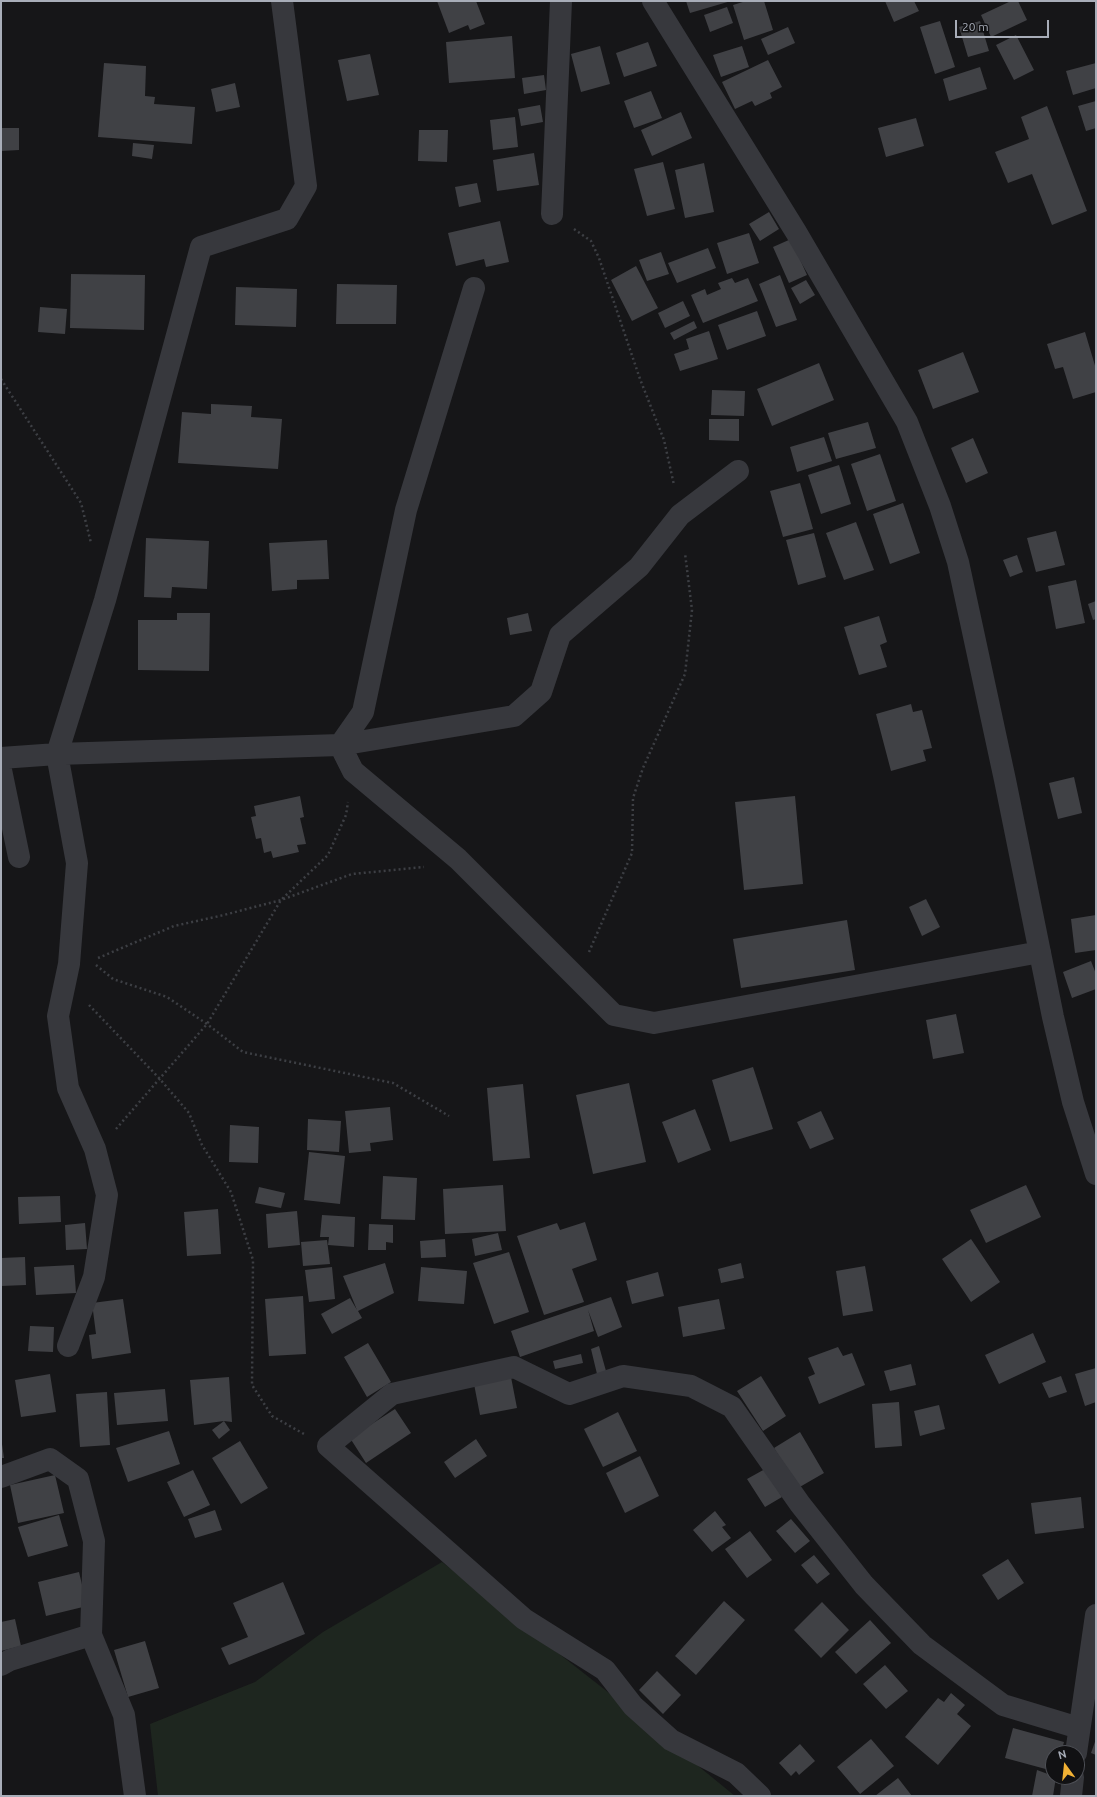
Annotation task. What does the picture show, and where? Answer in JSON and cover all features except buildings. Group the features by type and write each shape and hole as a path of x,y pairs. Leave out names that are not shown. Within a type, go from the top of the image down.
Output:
{"street":[{"path":"68,1346 94,1277 107,1195 95,1149 68,1088 58,1016 69,964 77,863 57,754 105,600 201,247 287,219 306,186 282,1"},
{"path":"552,214 561,1"},
{"path":"653,1 796,232 907,422 940,506 958,562 1005,780 1053,1017 1073,1102 1096,1174"},
{"path":"340,745 363,712 406,510 474,288"},
{"path":"1,758 57,754 340,745 514,716 541,692 560,634 639,567 680,516 738,472"},
{"path":"340,745 353,772 458,859 614,1015 654,1023 1040,952"},
{"path":"1,770 19,857"},
{"path":"760,1796 736,1773 671,1740 633,1706 605,1670 524,1619 328,1446 392,1394 514,1367 569,1394 623,1376 691,1386 732,1407 800,1504 864,1585 922,1645 1003,1705 1079,1728"},
{"path":"1,1476 50,1459 78,1479 94,1541 91,1635 124,1715 134,1796"},
{"path":"1077,1745 1096,1615"},
{"path":"1,1665 10,1660 91,1635"},
{"path":"1071,1796 1072,1785"}],"path":[{"path":"1,379 81,503 92,548"},
{"path":"95,1149 121,1123 207,1024 281,900 328,855 346,815 353,772"},
{"path":"448,1116 393,1083 243,1052 207,1024 167,997 113,979 91,961 174,926 281,900 352,874 423,867 458,859"},
{"path":"69,964 90,1007 159,1078 189,1113 202,1145 231,1192 253,1260 252,1385 272,1416 328,1446"}],"shaded area":[{"path":"442,1562 604,1689 735,1796 158,1796 150,1724 255,1682 323,1632"}]}
